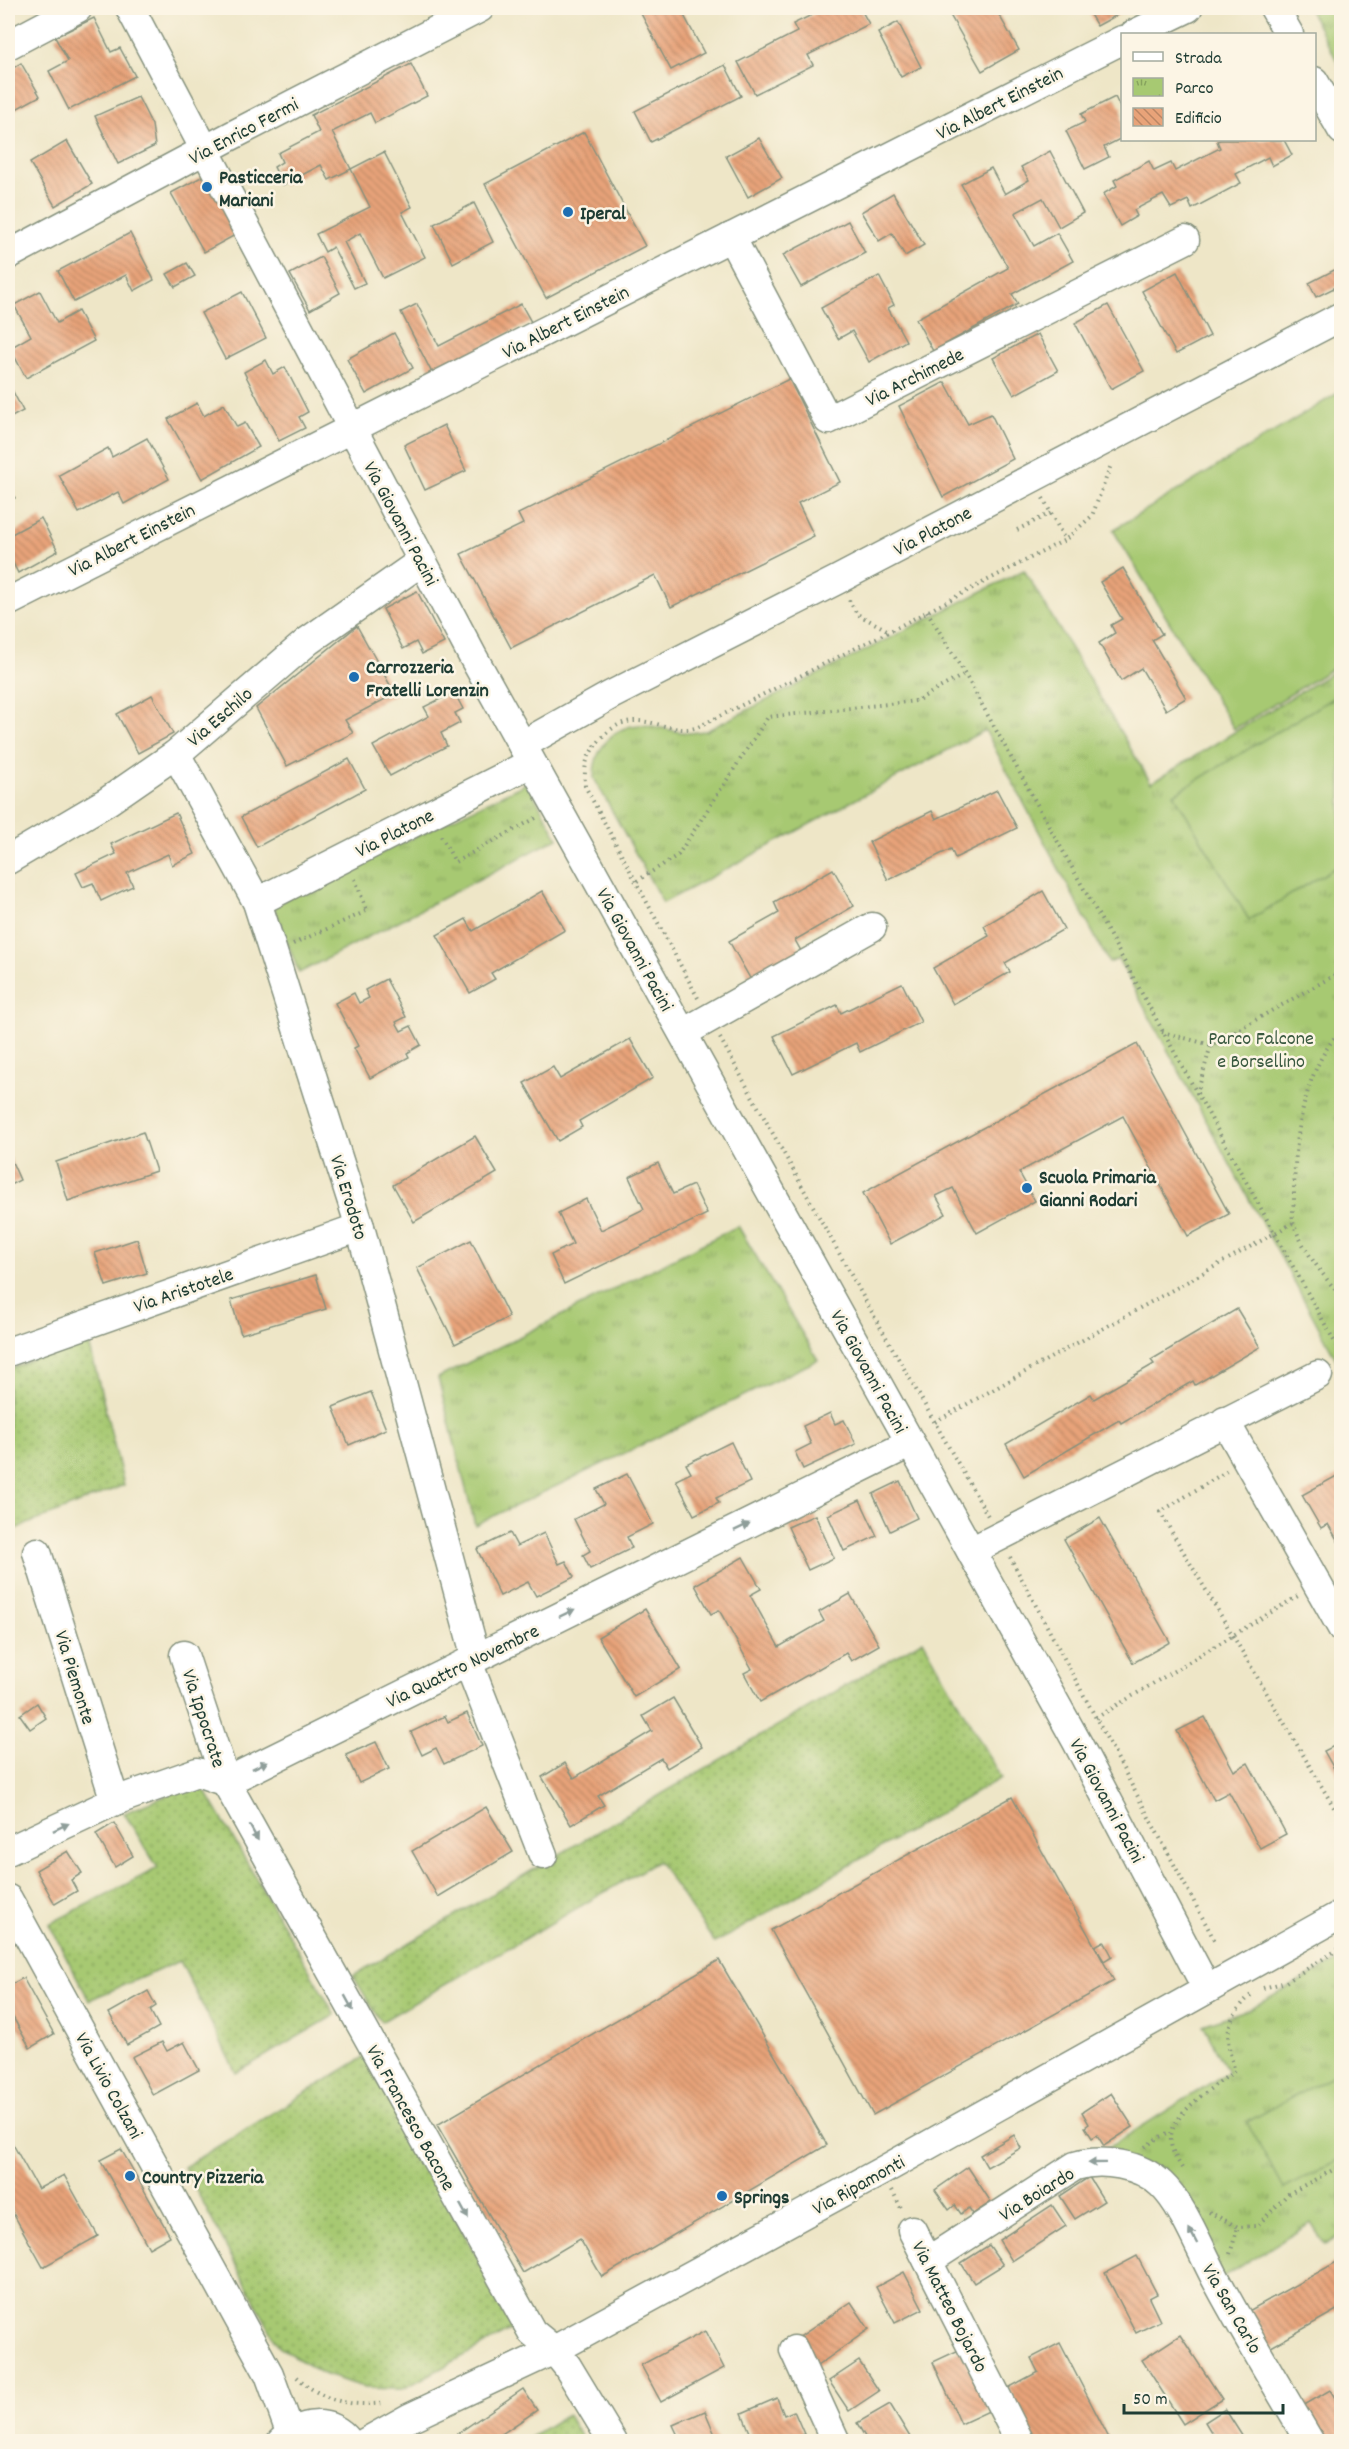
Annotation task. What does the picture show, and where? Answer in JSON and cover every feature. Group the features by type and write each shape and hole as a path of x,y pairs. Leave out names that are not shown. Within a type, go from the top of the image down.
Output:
{"street":[{"path":"8,45 78,8"},
{"name":"Via Giovanni Pacini","path":"130,8 422,561 909,1444 971,1551 1160,1896 1207,1989"},
{"name":"Via Enrico Fermi","path":"8,255 480,8"},
{"path":"1136,33 1188,8"},
{"path":"1274,8 1288,33"},
{"name":"Via Albert Einstein","path":"8,602 1121,41"},
{"path":"1316,85 1341,130"},
{"name":"Via Archimede","path":"731,237 828,420 1185,240"},
{"name":"Via Platone","path":"257,902 527,754 611,695 837,580 1341,316"},
{"name":"Via Eschilo","path":"8,860 108,801 177,754 308,641 422,561"},
{"name":"Via Erodoto","path":"177,754 257,902 274,953 360,1227 472,1660 543,1856"},
{"name":"Via Giovanni Pacini","path":"683,1033 872,927"},
{"name":"Via Aristotele","path":"8,1352 360,1227"},
{"path":"971,1551 1318,1375"},
{"path":"1226,1421 1341,1628"},
{"name":"Via Quattro Novembre","path":"226,1782 909,1444"},
{"name":"Via Piemonte","path":"37,1552 115,1801"},
{"name":"Via Ippocrate","path":"184,1655 226,1782"},
{"path":"8,1851 115,1801 197,1772 226,1782"},
{"name":"Via Francesco Bacone","path":"226,1782 532,2332 554,2350 613,2442"},
{"name":"Via Livio Colzani","path":"8,1899 269,2374 285,2437"},
{"name":"Via Ripamonti","path":"366,2442 409,2418 554,2350 882,2171 1341,1914"},
{"name":"Via Boiardo","path":"928,2261 1075,2166 1099,2162 1114,2163 1153,2178"},
{"name":"Via San Carlo","path":"1153,2178 1174,2200 1217,2281 1310,2442"},
{"name":"Via Matteo Bojardo","path":"912,2230 1020,2442"},
{"path":"794,2350 836,2442"},
{"path":"285,2437 303,2425 318,2424 333,2428 345,2436 349,2442"}],"path":[{"path":"1119,461 1111,465 1106,474 1092,516 1065,540 698,727 689,730 640,721 625,722 605,734 593,748 584,765 585,786 709,1018 859,1290 999,1536 1216,1943"},
{"path":"1033,477 1065,540"},
{"path":"1017,530 1051,513"},
{"path":"837,580 857,614 890,631"},
{"path":"927,611 965,674 1341,1355"},
{"path":"637,882 678,855 768,717 916,701 965,674"},
{"path":"432,840 441,836 455,862 556,807"},
{"path":"274,953 367,911 354,879 364,874"},
{"path":"1162,1032 1211,1045 1341,971"},
{"path":"1341,1029 1312,1075 1294,1166 1293,1224 1317,1267 1341,1298"},
{"path":"1197,1095 1211,1045"},
{"path":"935,1422 1293,1224"},
{"path":"1247,1459 1160,1512 1341,1821"},
{"path":"1096,1718 1317,1585"},
{"path":"1185,2173 1173,2154 1171,2133 1184,2111 1235,2071 1227,2045 1229,2022 1240,2005 1258,1989 1286,1982 1341,1947"},
{"path":"1209,2211 1238,2227 1257,2226 1288,2194 1341,2165"},
{"name":"Via Matteo Bojardo","path":"882,2171 912,2230"},
{"path":"269,2374 285,2366 303,2383 334,2400 360,2405 393,2402"}],"green space":[{"path":"1308,8 1341,8 1341,68"},
{"path":"1341,391 1341,663 1234,729 1113,530"},
{"name":"Parco Falcone e Borsellino","path":"1024,570 1151,783 1341,667 1341,1368 1118,959 1109,963 985,730 663,903 594,778 601,749 606,741 621,730 641,725 688,733 706,731"},
{"path":"1341,693 1341,864 1249,920 1174,794"},
{"path":"527,783 558,838 299,973 273,905"},
{"path":"738,1226 818,1360 475,1525 438,1378"},
{"path":"87,1335 124,1485 8,1532 8,1370"},
{"path":"923,1640 1001,1778 715,1943 658,1861 381,2022 353,1976"},
{"path":"197,1783 208,1795 335,2015 236,2073 180,1961 89,2000 49,1924 158,1868 124,1813"},
{"path":"1341,1959 1341,2235 1325,2245 1311,2223 1221,2278 1169,2181 1098,2154 1228,2072 1203,2025 1249,2009"},
{"path":"364,2057 517,2327 403,2389 365,2388 321,2373 279,2347 184,2167"},
{"path":"1341,2071 1341,2158 1284,2189 1247,2122"},
{"path":"567,2414 583,2441 524,2441"}],"building":[{"path":"638,8 680,8 704,53 671,70"},
{"path":"826,8 860,8 869,24 808,55 813,65 755,94 738,62 797,32 793,24"},
{"path":"946,8 995,8 1019,50 982,71"},
{"path":"1086,8 1130,8 1097,26"},
{"path":"94,18 111,52 120,48 135,76 69,110 49,71 68,61 55,37"},
{"path":"898,22 921,67 901,77 878,33"},
{"path":"21,63 40,96 9,113 8,71"},
{"path":"411,64 427,96 375,123 370,113 332,132 351,169 329,180 321,165 283,185 274,167 282,162 278,153 319,132 311,115"},
{"path":"725,65 741,96 651,142 635,111"},
{"path":"138,97 152,125 155,146 118,164 95,116"},
{"path":"1115,97 1121,106 1121,138 1104,147 1109,157 1085,169 1066,131 1085,122 1081,114"},
{"path":"584,132 645,246 546,298 485,184"},
{"path":"759,138 782,178 748,197 726,156"},
{"path":"67,141 92,184 55,206 30,163"},
{"path":"1217,141 1285,141 1292,155 1272,166 1268,157 1236,174 1241,183 1192,209 1188,200 1171,208 1163,195 1134,210 1137,216 1120,226 1103,194 1117,186 1114,180 1149,161 1154,171 1171,163 1175,171 1220,148"},
{"path":"1050,151 1083,213 1059,227 1043,198 1015,213 1034,246 1057,233 1073,261 1012,294 1018,304 933,351 916,319 1008,268 961,184 991,168 1005,194 1029,180 1021,167"},
{"path":"384,152 412,207 402,212 425,257 383,278 360,233 344,242 365,283 354,288 333,247 325,252 316,234 370,207 351,169"},
{"path":"207,174 239,233 204,252 171,193"},
{"path":"893,193 924,245 905,256 892,233 879,241 861,212"},
{"path":"474,203 493,242 453,263 434,224"},
{"path":"848,221 865,253 801,287 783,255"},
{"path":"130,233 154,280 134,291 126,275 74,302 58,271"},
{"path":"321,257 340,293 310,310 290,274"},
{"path":"187,263 195,276 175,287 167,274"},
{"path":"1342,266 1342,284 1316,297 1309,283"},
{"path":"1177,272 1210,336 1176,354 1142,291"},
{"path":"879,276 894,305 888,308 906,341 869,362 852,331 838,339 821,308"},
{"path":"40,291 57,323 78,311 94,341 26,378 10,348 31,336 14,305"},
{"path":"242,292 266,338 225,359 201,313"},
{"path":"417,304 439,346 521,304 531,322 432,373 401,312"},
{"path":"1108,305 1144,371 1111,389 1075,323"},
{"path":"394,333 413,368 366,394 347,359"},
{"path":"1038,334 1058,371 1014,395 993,358"},
{"path":"266,360 273,374 285,367 308,412 299,417 305,428 279,441 244,372"},
{"path":"789,379 840,482 798,503 814,536 671,607 655,575 511,648 461,554 523,524 518,514"},
{"path":"8,382 23,411 8,419"},
{"path":"945,382 968,424 991,414 1013,459 943,497 899,406"},
{"path":"197,403 204,416 224,404 237,427 245,423 259,447 202,479 168,419"},
{"path":"444,425 466,471 425,490 404,445"},
{"path":"147,438 169,479 124,504 118,492 79,513 59,475 108,448 112,457"},
{"path":"8,482 15,498 8,502"},
{"path":"41,518 58,551 18,573 8,553 8,536"},
{"path":"1123,568 1162,634 1152,640 1186,698 1166,710 1141,668 1121,681 1099,643 1115,633 1111,625 1122,619 1100,582"},
{"path":"417,591 444,643 422,654 416,642 403,649 383,609"},
{"path":"357,626 395,694 345,720 353,733 287,766 256,708"},
{"path":"454,692 463,709 455,713 460,723 441,733 447,746 390,776 373,746 429,716 424,707"},
{"path":"152,695 173,734 138,753 117,714"},
{"path":"349,759 365,789 257,847 241,817"},
{"path":"997,790 1017,828 955,858 951,849 888,880 869,842 932,811 936,819"},
{"path":"176,813 195,854 172,865 168,854 127,873 133,886 101,901 93,883 83,887 76,873 116,854 111,844"},
{"path":"833,869 854,906 795,940 801,951 751,980 729,941 779,913 774,902"},
{"path":"542,891 565,930 491,973 495,979 470,993 437,935 466,919 473,931"},
{"path":"1043,891 1064,929 1005,963 1010,972 953,1004 933,968 989,936 984,926"},
{"path":"386,979 406,1017 396,1022 401,1031 411,1026 421,1045 407,1053 409,1057 370,1078 354,1048 358,1046 335,1003 354,993 359,1003 369,998 365,990"},
{"path":"902,983 921,1022 860,1052 856,1043 793,1074 774,1036 837,1005 841,1013"},
{"path":"630,1039 653,1078 579,1121 582,1127 558,1141 524,1083 553,1067 560,1079"},
{"path":"1137,1044 1229,1214 1188,1236 1123,1116 1019,1172 1035,1201 977,1233 953,1188 936,1196 946,1214 890,1244 863,1193"},
{"path":"143,1132 156,1171 68,1201 56,1162"},
{"path":"475,1136 497,1173 414,1222 393,1185"},
{"path":"8,1153 20,1180 8,1186"},
{"path":"658,1163 673,1194 693,1185 707,1214 564,1284 551,1255 573,1244 558,1213 586,1199 601,1230 644,1209 629,1177"},
{"path":"137,1239 147,1273 106,1286 95,1253"},
{"path":"471,1240 509,1317 455,1344 417,1268"},
{"path":"316,1275 326,1309 241,1334 231,1300"},
{"path":"1237,1309 1260,1347 1195,1385 1193,1381 1121,1423 1119,1420 1024,1476 1006,1444 1091,1394 1094,1399 1154,1364 1151,1360"},
{"path":"371,1392 386,1429 349,1445 333,1407"},
{"path":"830,1413 835,1424 844,1420 856,1444 803,1469 795,1452 811,1444 803,1426"},
{"path":"731,1442 750,1482 716,1498 719,1503 694,1515 676,1480 691,1473 686,1464"},
{"path":"1342,1473 1342,1548 1328,1524 1321,1528 1302,1495"},
{"path":"627,1474 653,1524 627,1537 632,1548 590,1569 583,1555 590,1551 574,1519 604,1504 596,1489"},
{"path":"900,1481 917,1518 890,1531 873,1494"},
{"path":"860,1500 877,1536 844,1551 828,1515"},
{"path":"815,1515 834,1558 808,1570 788,1527"},
{"path":"1100,1518 1170,1642 1133,1663 1064,1539"},
{"path":"510,1533 517,1546 544,1533 559,1564 566,1561 574,1577 536,1596 528,1582 500,1596 477,1549"},
{"path":"743,1557 761,1589 750,1595 779,1647 824,1621 819,1612 850,1594 879,1645 851,1661 846,1653 760,1702 744,1673 752,1669 719,1610 711,1614 695,1585"},
{"path":"645,1609 681,1669 634,1697 598,1637"},
{"path":"673,1698 702,1747 667,1768 661,1758 598,1796 604,1805 571,1825 542,1777 565,1763 574,1778 652,1731 643,1716"},
{"path":"37,1703 46,1718 30,1729 20,1715"},
{"path":"467,1713 482,1746 444,1764 436,1748 422,1755 411,1732 445,1716 448,1722"},
{"path":"1205,1717 1234,1771 1248,1763 1286,1834 1260,1848 1229,1792 1214,1800 1177,1731"},
{"path":"376,1742 389,1769 359,1783 346,1755"},
{"path":"1342,1742 1342,1783 1324,1751"},
{"path":"1012,1797 1114,1981 873,2115 771,1930"},
{"path":"486,1807 513,1852 438,1897 412,1851"},
{"path":"114,1823 133,1856 115,1867 96,1834"},
{"path":"68,1851 82,1873 71,1880 77,1891 55,1904 36,1870"},
{"path":"1104,1941 1112,1956 1104,1961 1095,1946"},
{"path":"719,1960 827,2145 602,2277 580,2239 523,2273 437,2125"},
{"path":"23,1978 54,2034 30,2048 8,2008 8,1986"},
{"path":"148,1991 156,2006 150,2010 159,2027 127,2045 109,2013"},
{"path":"162,2042 167,2051 184,2042 199,2070 153,2095 132,2057"},
{"path":"1111,2093 1133,2127 1104,2146 1097,2135 1092,2138 1085,2127 1089,2124 1082,2112"},
{"path":"1014,2135 1021,2148 987,2167 980,2155"},
{"path":"10,2139 38,2189 64,2175 98,2236 43,2267 8,2204 8,2140"},
{"path":"121,2149 170,2236 149,2248 100,2160"},
{"path":"968,2167 991,2202 973,2214 969,2208 961,2214 955,2205 949,2210 935,2190"},
{"path":"1089,2177 1104,2201 1075,2219 1060,2196"},
{"path":"1052,2205 1066,2226 1012,2261 999,2240"},
{"path":"989,2245 1003,2265 974,2283 961,2263"},
{"path":"1137,2256 1157,2294 1149,2298 1160,2321 1136,2333 1105,2273"},
{"path":"1342,2259 1342,2307 1266,2350 1245,2313"},
{"path":"904,2272 923,2309 895,2323 876,2287"},
{"path":"851,2302 869,2329 817,2366 798,2338"},
{"path":"705,2331 724,2368 661,2402 641,2365"},
{"path":"1180,2335 1222,2399 1183,2424 1142,2360"},
{"path":"1060,2343 1111,2442 1035,2442 1008,2388 1038,2372 1031,2358"},
{"path":"961,2349 989,2411 961,2424 933,2362"},
{"path":"859,2361 879,2391 849,2411 829,2381"},
{"path":"523,2389 537,2410 490,2442 445,2442"},
{"path":"1330,2390 1342,2409 1342,2442 1322,2442 1301,2407"},
{"path":"777,2398 784,2415 794,2411 804,2434 786,2442 754,2442 742,2413"},
{"path":"890,2404 913,2442 868,2442 857,2423"},
{"path":"1225,2409 1246,2442 1217,2442 1205,2422"},
{"path":"705,2411 718,2442 681,2442 673,2425"}],"place":[{"name":"Pasticceria Mariani","path":"207,187"},
{"name":"Iperal","path":"568,212"},
{"name":"Carrozzeria Fratelli Lorenzin","path":"354,677"},
{"name":"Scuola Primaria Gianni Rodari","path":"1027,1188"},
{"name":"Country Pizzeria","path":"130,2176"},
{"name":"Springs","path":"722,2196"}]}
